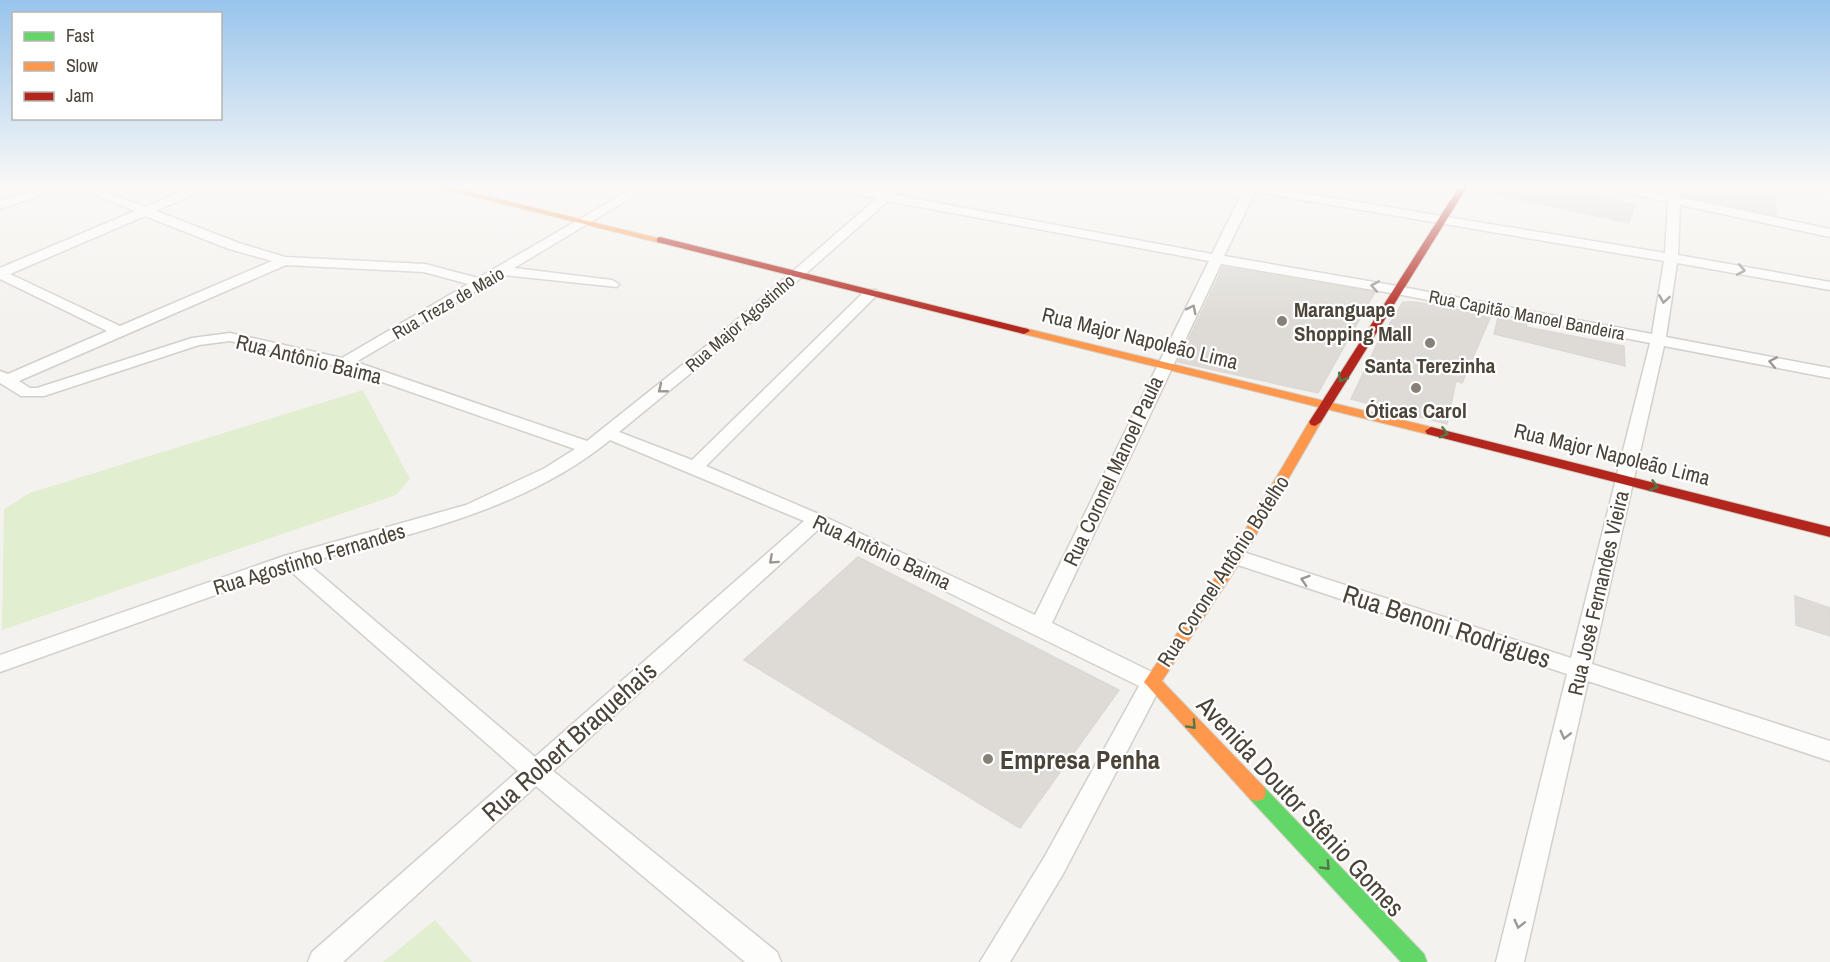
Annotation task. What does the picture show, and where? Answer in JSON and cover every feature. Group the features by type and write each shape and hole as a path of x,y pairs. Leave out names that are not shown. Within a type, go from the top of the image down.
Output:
{"street":[{"path":"0,274 98,232"},
{"path":"199,232 234,246 284,261 425,268 480,283"},
{"name":"Rua Treze de Maio","path":"344,363 567,232"},
{"name":"Rua Major Napoleão Lima","path":"625,232 797,273 1163,367 1326,404 1626,478 1830,532"},
{"name":"Rua Major Agostinho","path":"607,433 720,342 845,232"},
{"name":"Rua Capitão Manoel Bandeira","path":"1087,232 1217,259 1397,290 1830,374"},
{"name":"Rua Coronel Manoel Paula","path":"1040,627 1229,232"},
{"name":"Rua Coronel Antônio Botelho","path":"994,962 1054,865 1152,682 1236,557 1326,404 1433,232"},
{"path":"1523,232 1830,286"},
{"name":"Rua José Fernandes Vieira","path":"1510,962 1658,340 1670,257 1671,232"},
{"path":"5,381 284,261"},
{"path":"502,271 612,284"},
{"path":"0,274 118,331"},
{"path":"696,466 871,293"},
{"name":"Rua Antônio Baima","path":"5,381 27,393 38,393 229,330 344,363 589,448"},
{"name":"Rua Agostinho Fernandes","path":"0,664 291,561 473,509 551,472 589,448 607,433"},
{"name":"Rua Antônio Baima","path":"607,433 696,466 1152,682"},
{"name":"Rua Robert Braquehais","path":"322,962 816,521"},
{"name":"Rua Benoni Rodrigues","path":"1236,557 1830,751"},
{"path":"291,561 535,771 766,962"},
{"name":"Avenida Doutor Stênio Gomes","path":"1152,682 1416,962"}],"green space":[{"path":"363,390 410,479 396,495 2,630 4,509 30,493"},
{"path":"435,920 472,962 383,962"}],"building":[{"name":"Maranguape Shopping Mall","path":"1223,267 1375,292 1318,393 1178,362"},
{"path":"1403,302 1452,308 1490,318 1462,383 1456,381 1447,424 1351,399 1377,344"},
{"path":"1498,318 1527,324 1526,327 1624,346 1625,366 1494,334"},
{"name":"Empresa Penha","path":"858,557 1119,690 1020,828 744,660"},
{"path":"1795,596 1830,608 1830,636 1796,625"}],"traffic: fast":[{"path":"1257,793 1416,962"}],"traffic: slow":[{"path":"626,232 660,240"},
{"path":"1024,331 1431,431"},
{"path":"1257,793 1152,682 1236,557 1315,422"}],"traffic: jam":[{"path":"1315,422 1435,232"},
{"path":"660,240 1024,331"},
{"path":"1431,431 1830,532"}],"place":[{"name":"Maranguape Shopping Mall","path":"1282,321"},
{"name":"Santa Terezinha","path":"1430,343"},
{"name":"Óticas Carol","path":"1416,388"},
{"name":"Empresa Penha","path":"988,759"}]}
